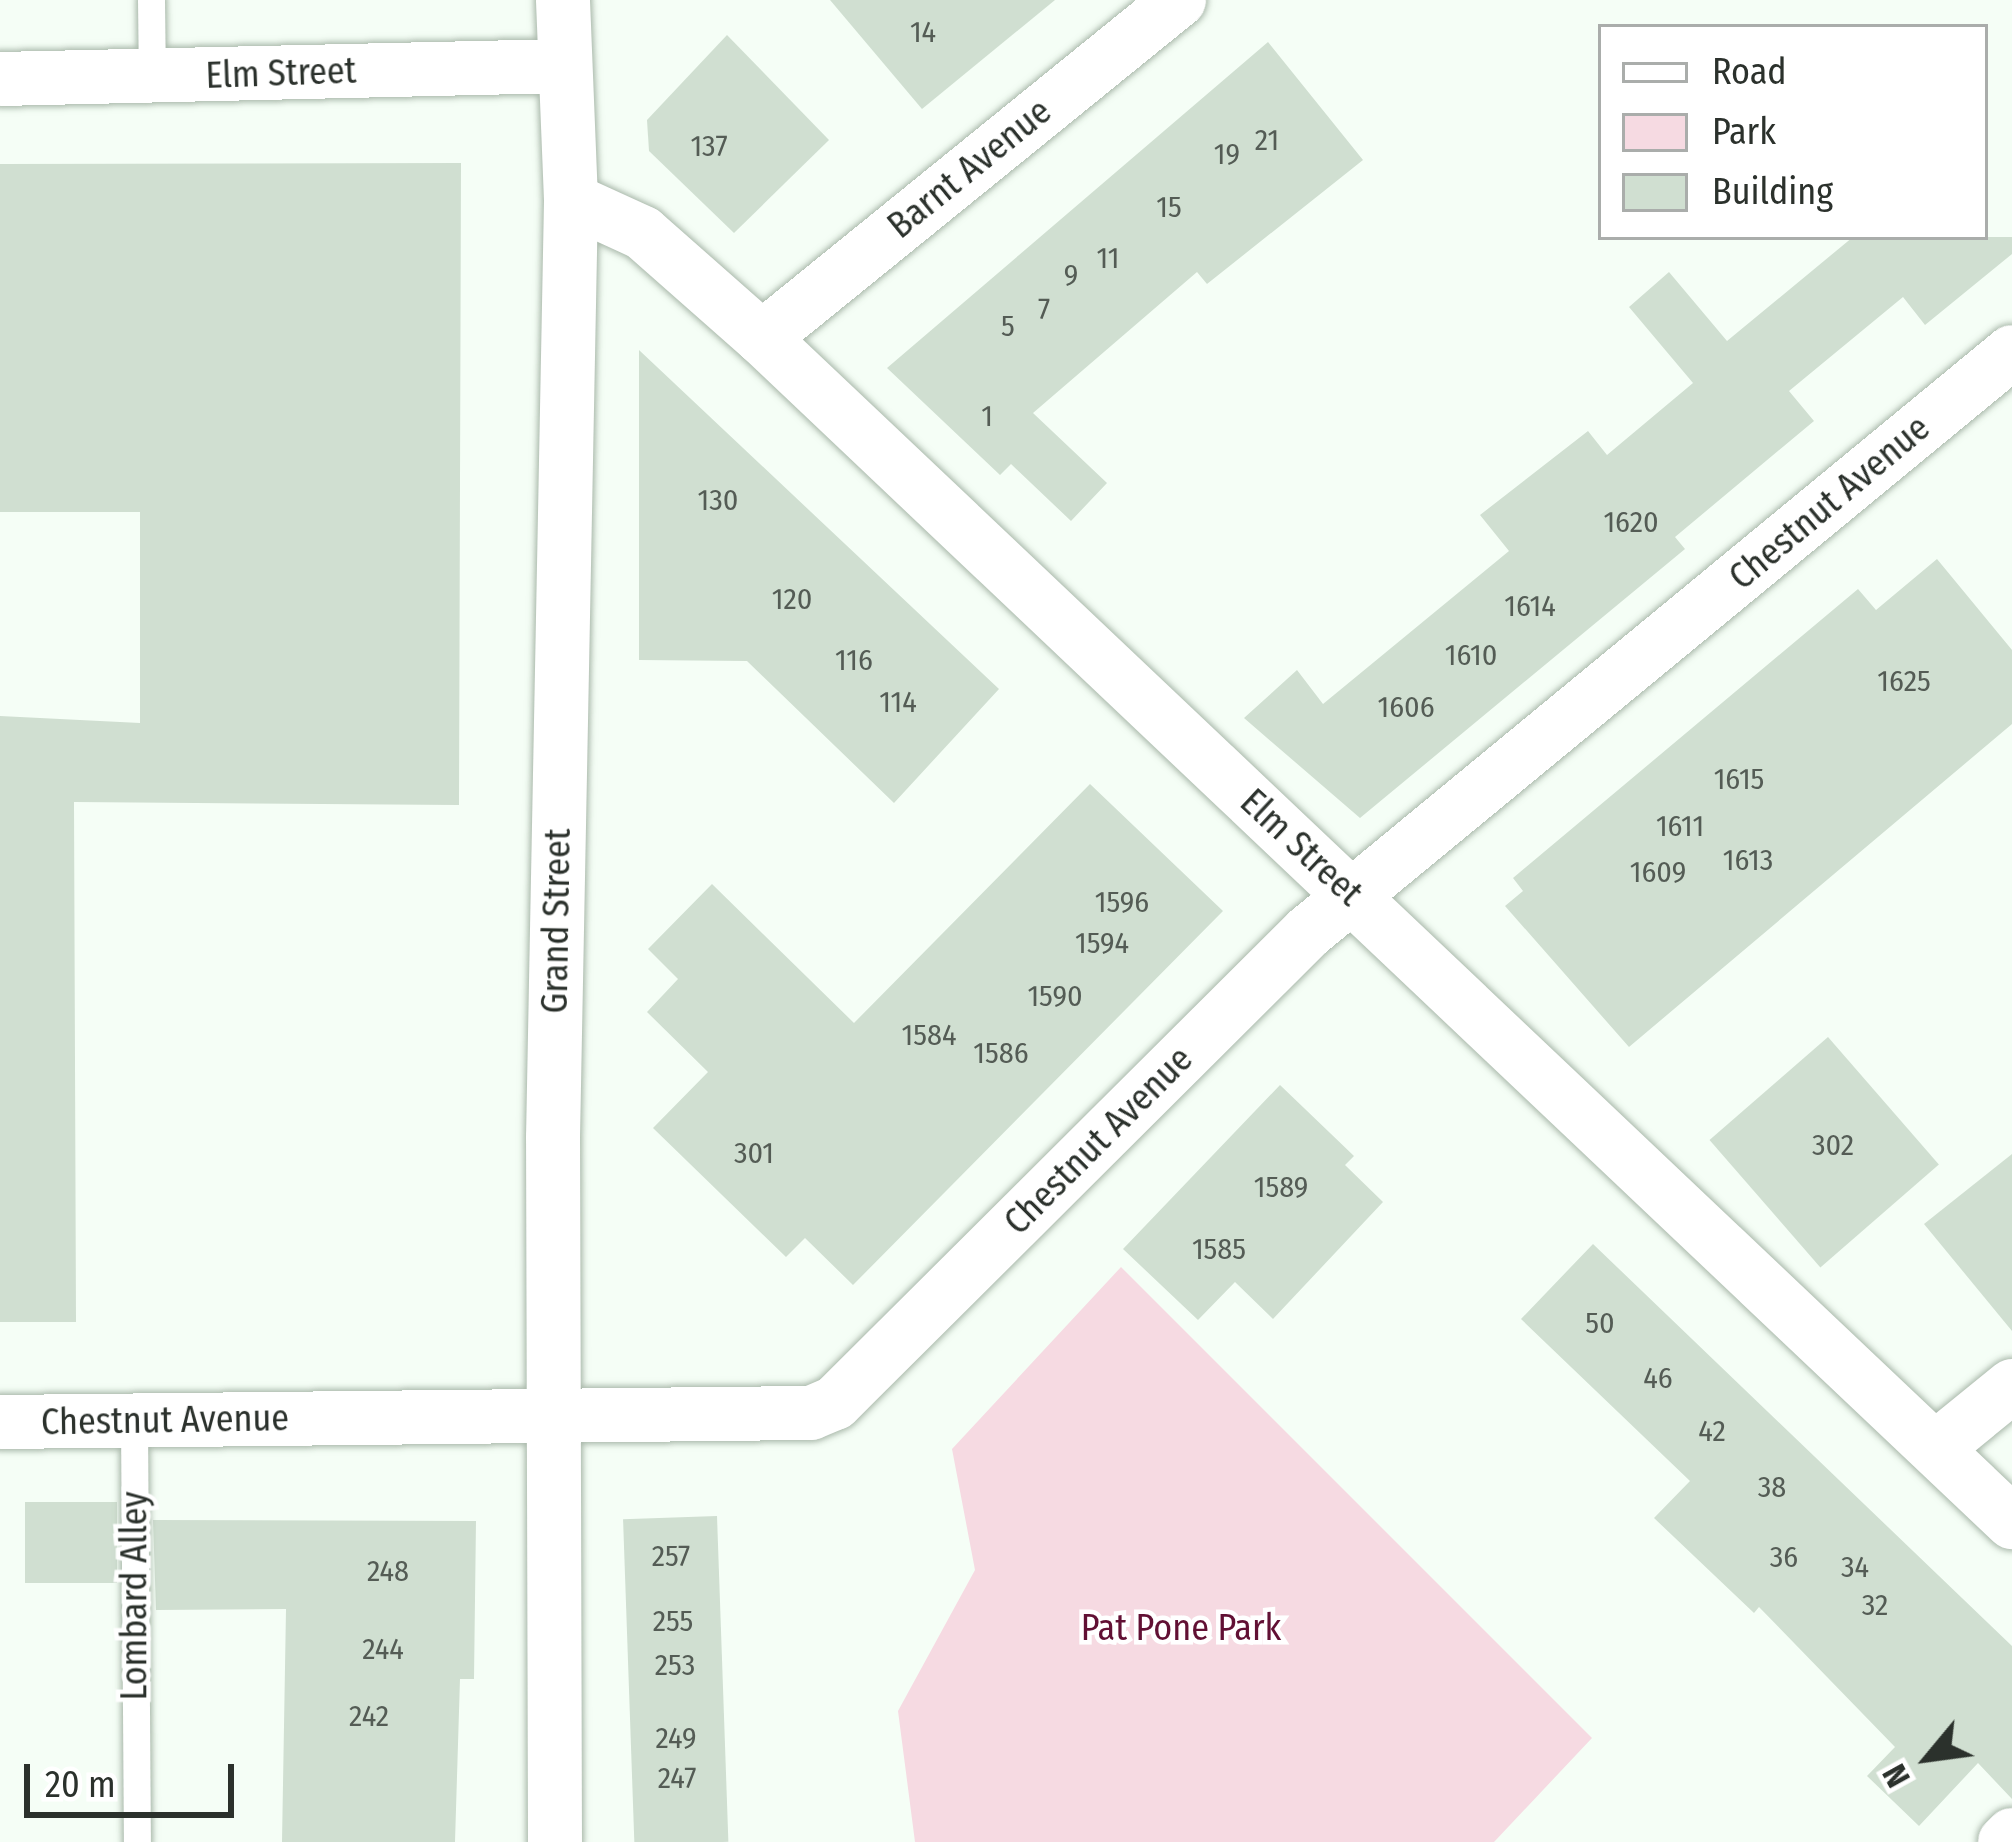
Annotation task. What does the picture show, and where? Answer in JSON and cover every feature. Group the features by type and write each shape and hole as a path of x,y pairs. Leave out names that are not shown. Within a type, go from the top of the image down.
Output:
{"street":[{"name":"Grand Street","path":"555,1842 555,1415 572,200 562,67 563,0"},
{"name":"Barnt Avenue","path":"762,338 1179,0"},
{"name":"Elm Street","path":"0,79 562,67"},
{"name":"Elm Street","path":"572,200 643,233 762,338 2012,1522"},
{"name":"Chestnut Avenue","path":"0,1422 812,1413 835,1403 1351,896 2012,352"},
{"path":"1936,1448 2012,1386"},
{"path":"2005,1842 2012,1835"}],"lane":[{"path":"151,0 152,77"},
{"name":"Lombard Alley","path":"134,1422 136,1842"}],"green space":[{"name":"Pat Pone Park","path":"1121,1267 1592,1738 1494,1842 915,1842 898,1711 975,1570 952,1449"}],"building":[{"path":"830,0 1055,0 922,109"},
{"path":"727,35 829,140 734,233 649,151 647,120"},
{"path":"1268,42 1363,160 1207,284 1197,272 1033,413 1107,483 1071,521 1011,464 1000,475 887,368"},
{"path":"461,163 459,805 74,802 76,1322 0,1322 0,716 140,723 140,512 0,512 0,164"},
{"path":"2012,237 2012,254 1925,325 1903,297 1789,391 1814,421 1675,537 1685,549 1360,818 1244,718 1297,670 1323,704 1509,551 1480,515 1588,431 1607,455 1693,383 1629,307 1669,272 1727,341 1849,240"},
{"path":"639,350 999,689 894,803 747,661 639,660"},
{"path":"1937,559 2012,650 2012,724 1629,1047 1505,906 1523,891 1513,878 1858,589 1876,610"},
{"path":"1090,784 1223,911 853,1285 805,1238 786,1257 653,1128 708,1072 647,1012 678,979 648,949 712,884 854,1023"},
{"path":"1828,1037 1939,1165 1820,1268 1710,1140"},
{"path":"1280,1085 1354,1156 1345,1165 1383,1202 1273,1319 1235,1282 1198,1320 1123,1249"},
{"path":"2012,1154 2012,1331 1924,1224"},
{"path":"1593,1244 2012,1646 2012,1799 1978,1763 1919,1826 1867,1776 1895,1747 1759,1607 1754,1613 1654,1518 1690,1481 1521,1319"},
{"path":"25,1502 117,1502 117,1583 25,1583"},
{"path":"717,1516 728,1842 634,1842 623,1519"},
{"path":"153,1520 476,1521 474,1679 460,1679 455,1842 282,1842 286,1609 156,1610"}]}
